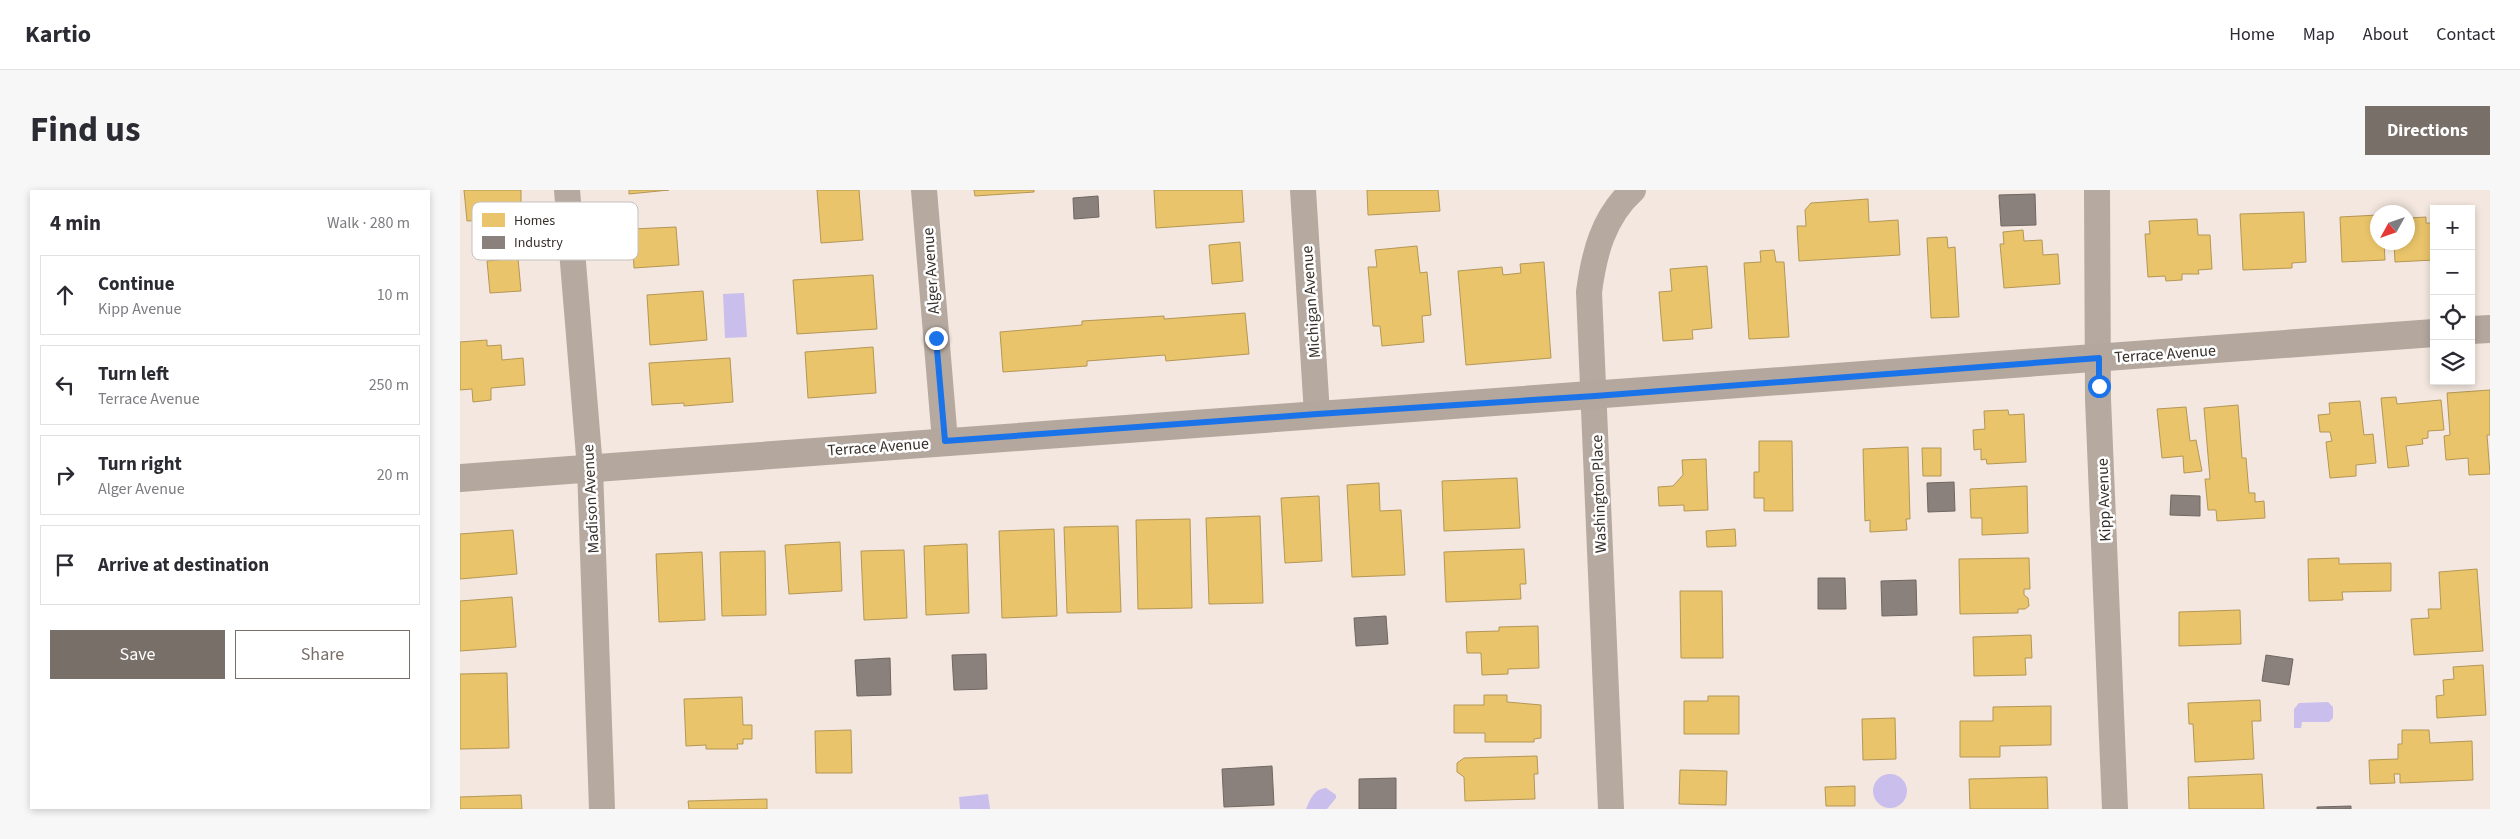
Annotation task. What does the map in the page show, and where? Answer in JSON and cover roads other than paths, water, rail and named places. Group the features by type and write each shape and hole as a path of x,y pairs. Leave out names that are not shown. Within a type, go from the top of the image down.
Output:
{"main road":[{"path":"2475,330 2490,329"},
{"name":"Terrace Avenue","path":"460,478 2430,333"}],"street":[{"name":"Alger Avenue","path":"924,190 945,441"},
{"name":"Michigan Avenue","path":"1303,190 1317,414"},
{"name":"Washington Place","path":"1611,809 1595,396 1589,292 1593,259 1604,228 1624,198 1633,190"},
{"name":"Kipp Avenue","path":"2097,190 2098,399 2115,809"},
{"name":"Madison Avenue","path":"573,260 590,468 602,809"}]}
